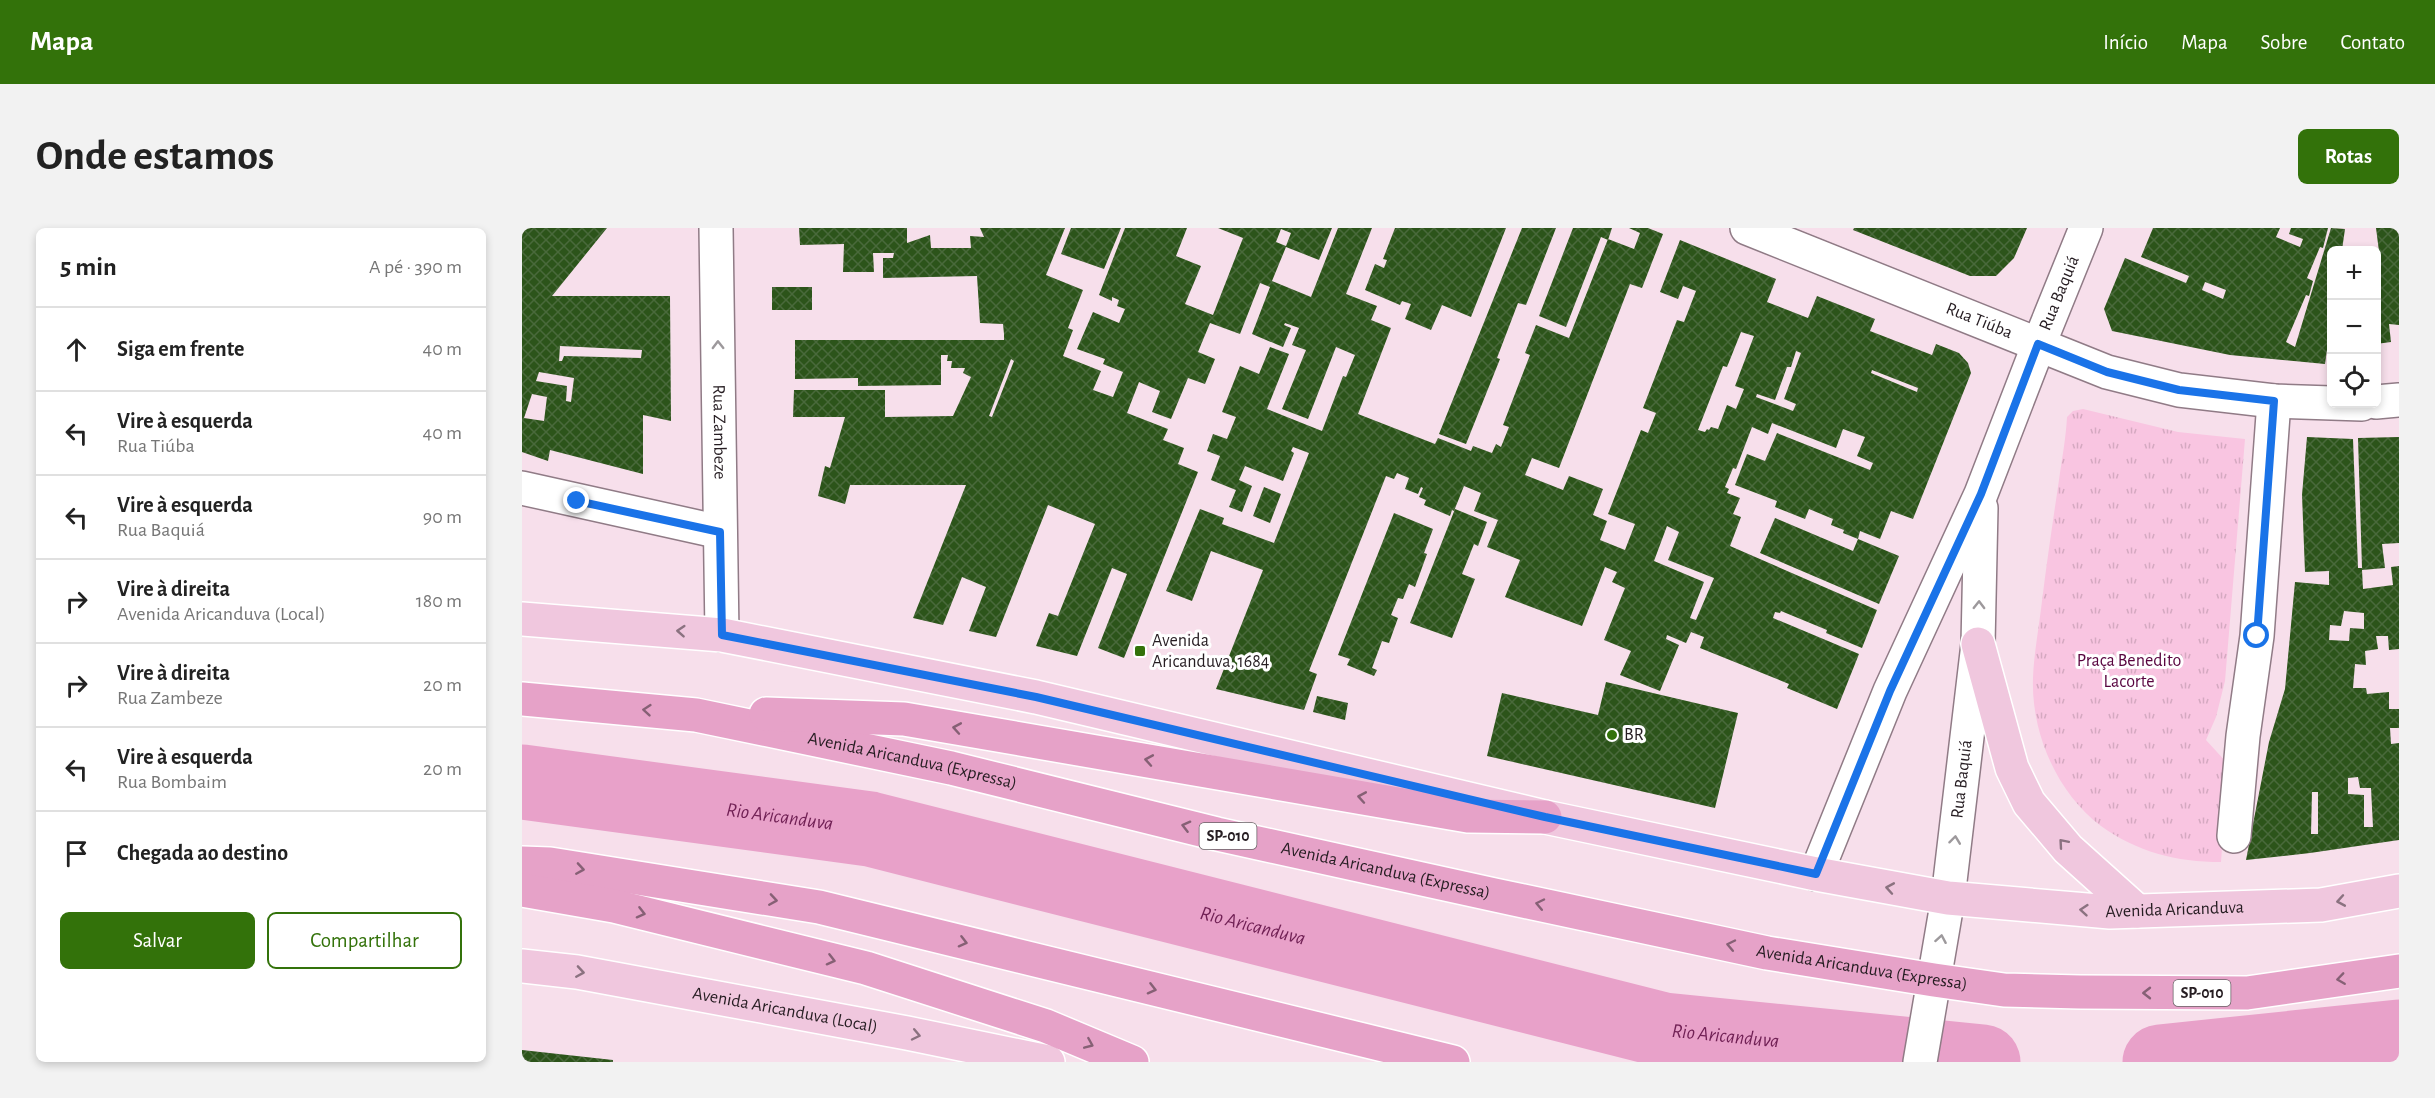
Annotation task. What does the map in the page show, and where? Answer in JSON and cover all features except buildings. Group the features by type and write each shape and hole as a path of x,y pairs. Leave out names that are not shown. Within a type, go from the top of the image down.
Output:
{"highway":[{"name":"Avenida Aricanduva (Expressa)","path":"522,699 696,715 951,768 1217,834 1767,953 1931,994 2004,990 2091,993 2247,993 2399,971"},
{"path":"696,715 790,714 904,719 1468,816 1545,817"},
{"path":"522,862 550,864 819,907 1453,1062"},
{"path":"522,890 614,906 866,968 1046,1026 1132,1062"}],"main road":[{"path":"522,619 722,635 1036,697 1545,817 1816,874 1948,898"},
{"path":"1978,644 2012,768 2029,803 2068,849 2137,911"},
{"name":"Avenida Aricanduva","path":"1948,898 2110,912 2321,905 2399,891"},
{"name":"Avenida Aricanduva (Local)","path":"522,966 578,972 907,1033 1048,1062"}],"street":[{"name":"Rua Zambeze","path":"716,228 722,635"},
{"name":"Rua Tiúba","path":"1747,228 2107,372 2179,390 2274,401 2327,403"},
{"name":"Rua Baquiá","path":"1816,874 1890,691 1981,494 2038,344 2086,228"},
{"path":"2381,402 2399,400"},
{"path":"2234,836 2243,736 2257,636 2274,401"},
{"path":"522,488 720,532"},
{"name":"Rua Baquiá","path":"1920,1062 1948,898 1978,644 1981,494"}],"green space":[{"name":"Praça Benedito Lacorte","path":"2083,409 2178,432 2245,439 2225,681 2216,717 2206,740 2228,764 2221,862 2188,860 2158,854 2129,843 2101,826 2072,797 2050,760 2042,740 2034,699 2035,650 2067,417 2073,411"}],"waterway":[{"name":"Rio Aricanduva","path":"522,782 870,829 1664,1030 1983,1062"},
{"name":"Rio Aricanduva","path":"2160,1062 2399,1037"}],"place":[{"name":"Avenida Aricanduva, 1684","path":"1140,651"},
{"name":"BR","path":"1612,735"}],"route":[{"path":"577,501 720,532 722,635 1036,697 1545,817 1816,874 1890,691 1981,494 2038,344 2107,372 2179,390 2274,401 2257,636"}]}
